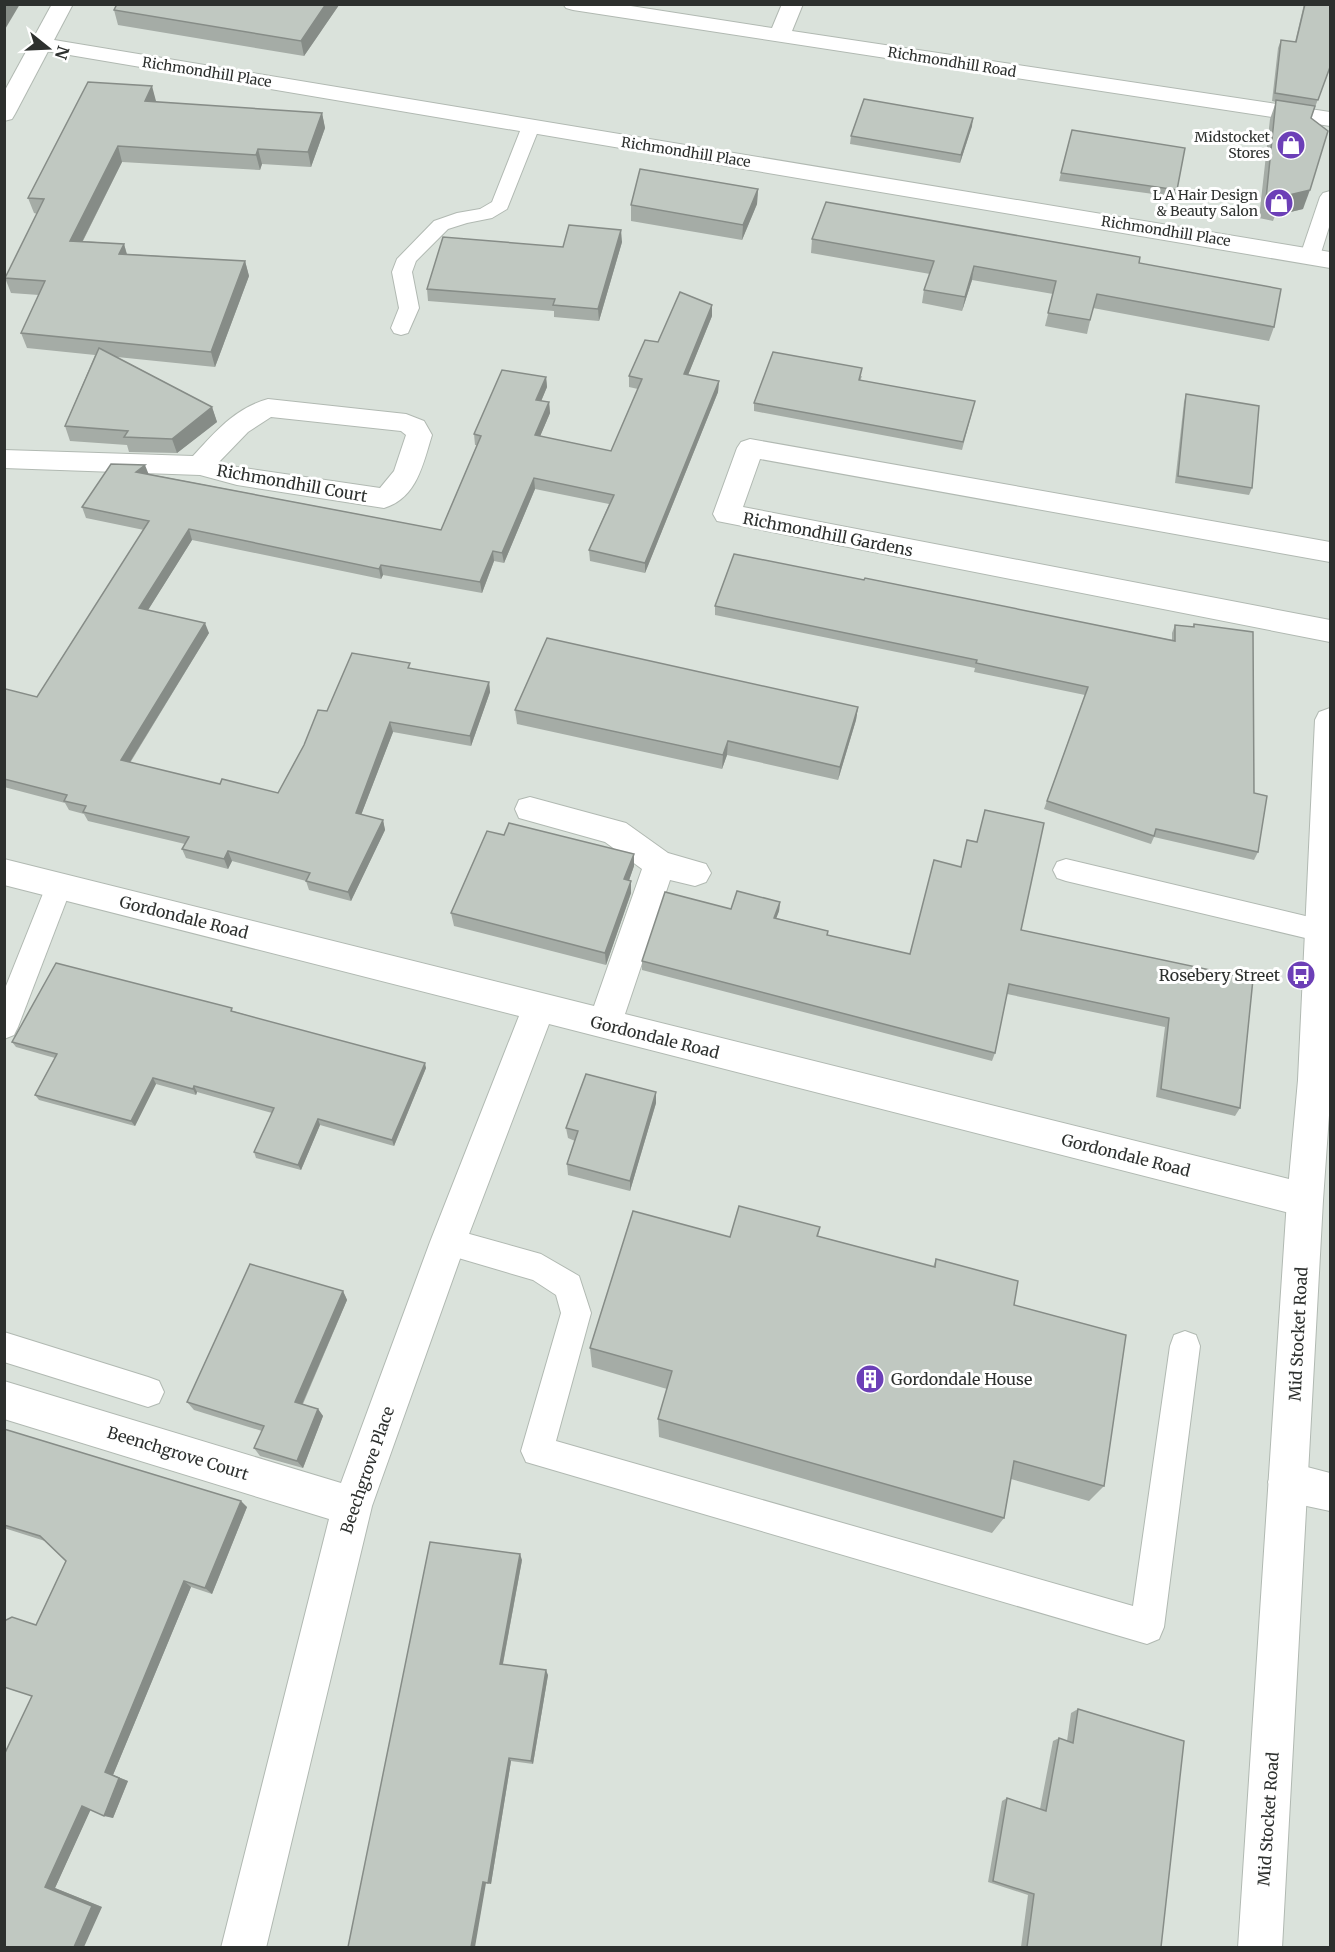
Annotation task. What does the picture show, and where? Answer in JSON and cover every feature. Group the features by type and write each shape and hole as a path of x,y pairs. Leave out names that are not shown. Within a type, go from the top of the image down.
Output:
{"street":[{"path":"4,114 63,4"},
{"name":"Richmondhill Road","path":"573,4 1330,119"},
{"path":"780,35 793,4"},
{"name":"Richmondhill Place","path":"42,44 1320,258"},
{"name":"Richmondhill Court","path":"4,459 200,466 237,476 384,498 401,486 419,435 415,427 406,423 268,408 250,415 235,425 200,466"},
{"name":"Richmondhill Gardens","path":"1330,552 750,448 727,514 1330,631"},
{"name":"Mid Stocket Road","path":"1260,1947 1305,1200 1323,1082 1322,931 1330,720"},
{"path":"530,809 615,832 659,864 695,873"},
{"path":"605,1024 659,864"},
{"name":"Gordondale Road","path":"4,872 1305,1200"},
{"name":"Beechgrove Place","path":"243,1947 352,1506 448,1242 539,1007"},
{"name":"Beenchgrove Court","path":"4,1400 352,1506"},
{"path":"1288,1482 1330,1492"}],"lane":[{"path":"401,328 409,308 402,272 407,259 441,225 464,217 486,214 500,205 531,126"},
{"path":"1320,258 1330,197"},
{"path":"1066,870 1322,931"},
{"path":"4,1027 59,886"},
{"path":"448,1242 541,1268 568,1286 576,1313 537,1451 1147,1627 1185,1346"},
{"path":"4,1347 148,1392"}],"building":[{"path":"117,4 326,4 301,41 114,10"},
{"path":"1305,4 1330,4 1330,67 1318,100 1275,93 1281,40 1296,42"},
{"path":"88,82 152,86 145,101 322,113 308,152 258,149 256,155 118,146 70,241 124,244 119,254 245,261 211,352 21,333 45,281 5,278 44,199 28,198"},
{"path":"864,99 973,118 961,155 851,136"},
{"path":"1276,100 1315,106 1311,118 1328,131 1310,190 1289,195 1283,194 1279,203 1266,199"},
{"path":"1072,130 1185,148 1177,190 1061,173"},
{"path":"640,169 758,189 743,225 631,205"},
{"path":"826,202 1140,257 1139,263 1281,289 1274,327 1097,294 1090,320 1048,313 1056,281 974,266 965,297 924,290 934,261 812,239"},
{"path":"569,225 621,230 598,309 553,305 555,299 427,289 443,237 563,247"},
{"path":"680,292 712,305 684,374 719,381 645,563 589,550 614,495 534,478 502,553 493,551 480,582 381,565 379,569 189,529 139,608 205,623 121,760 220,784 222,779 278,793 304,745 318,710 327,711 352,653 410,663 408,668 489,682 470,736 390,722 356,813 383,820 348,892 306,881 310,873 228,851 224,859 182,849 189,837 83,812 86,806 64,801 67,795 4,779 4,691 6,689 37,697 149,521 82,507 111,464 145,465 136,472 441,530 481,436 474,434 502,370 546,377 536,400 549,402 535,435 611,451 642,379 629,376 645,340 658,342"},
{"path":"99,348 212,407 172,439 124,437 128,431 65,426"},
{"path":"773,352 862,368 859,380 975,401 963,442 754,403"},
{"path":"1186,394 1259,406 1252,488 1178,476"},
{"path":"734,554 864,580 865,578 1175,641 1175,625 1194,627 1194,624 1253,632 1254,793 1267,796 1258,852 1156,829 1154,836 1047,801 1088,687 976,663 977,660 715,606"},
{"path":"547,638 858,707 840,767 728,741 723,755 515,710"},
{"path":"985,810 1044,823 1021,930 1253,979 1240,1108 1161,1089 1169,1018 1009,984 995,1053 642,961 665,892 731,909 737,891 780,902 774,918 828,931 827,935 910,954 934,860 961,867 967,840 977,842"},
{"path":"509,823 634,854 624,879 631,881 605,953 451,913 487,831 504,835"},
{"path":"56,963 232,1008 231,1011 425,1063 392,1140 318,1119 298,1165 254,1152 274,1108 194,1086 193,1089 153,1078 131,1121 35,1095 57,1054 12,1042"},
{"path":"586,1074 656,1092 630,1181 567,1164 578,1131 566,1128"},
{"name":"Gordondale House","path":"739,1206 820,1227 817,1236 935,1267 936,1259 1018,1281 1014,1305 1126,1335 1104,1486 1014,1461 1004,1518 658,1419 672,1371 590,1348 633,1211 730,1237"},
{"path":"250,1264 343,1291 295,1402 318,1409 297,1461 254,1448 264,1426 187,1402"},
{"path":"4,1429 241,1501 205,1588 184,1581 105,1772 119,1778 104,1816 82,1806 45,1887 92,1906 74,1947 4,1947 4,1755 32,1696 4,1687 4,1621 12,1617 36,1625 66,1561 40,1536 4,1525"},
{"path":"430,1542 520,1554 500,1664 546,1670 531,1761 509,1758 488,1883 483,1882 471,1947 348,1947"},
{"path":"1078,1709 1184,1741 1161,1947 1027,1947 1034,1894 993,1881 1007,1798 1046,1811 1059,1738 1073,1743"}],"place":[{"name":"Midstocket Stores","path":"1291,145"},
{"name":"L A Hair Design & Beauty Salon","path":"1279,203"},
{"name":"Rosebery Street","path":"1301,975"},
{"name":"Gordondale House","path":"870,1379"}]}
